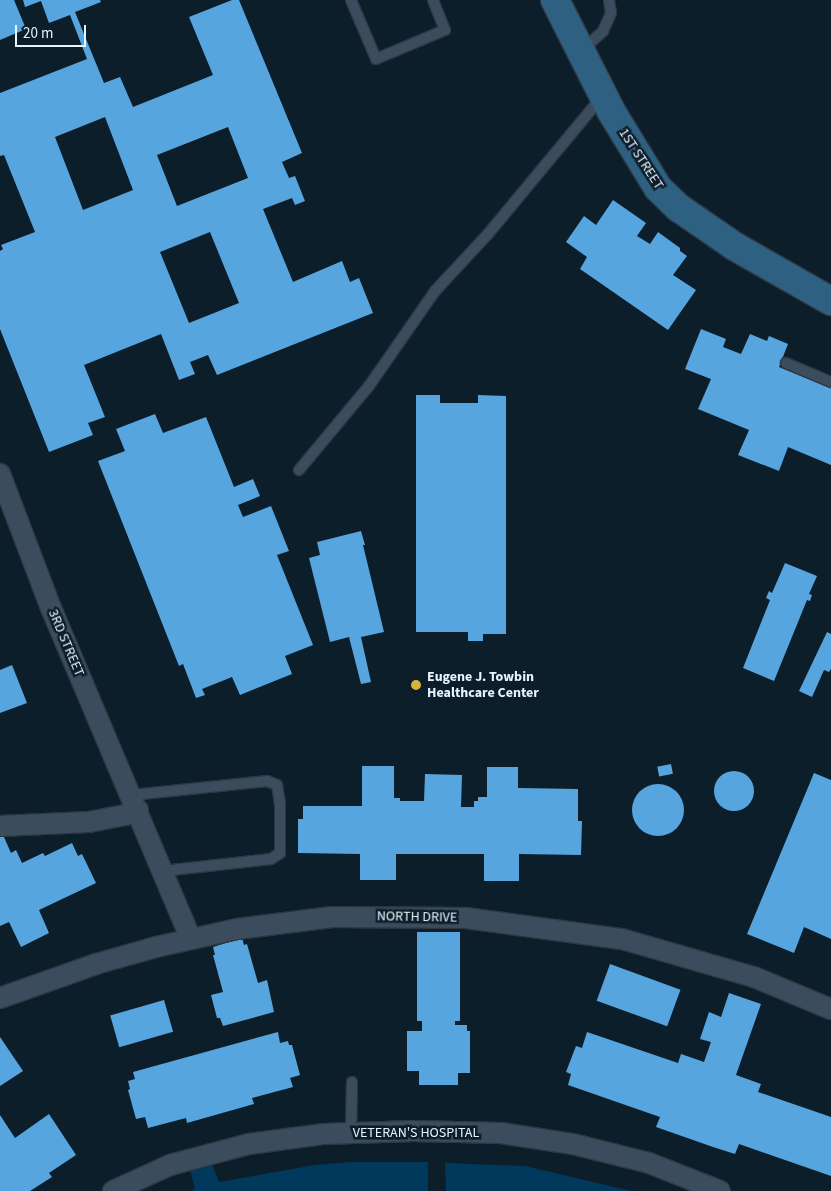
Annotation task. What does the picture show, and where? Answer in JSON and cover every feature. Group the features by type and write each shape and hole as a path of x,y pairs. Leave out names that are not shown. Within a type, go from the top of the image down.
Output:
{"street":[{"name":"1ST STREET","path":"555,0 603,96 638,160 658,188 679,208 762,264 831,301"},
{"name":"3RD STREET","path":"0,474 51,608 191,939"},
{"path":"0,826 89,822 126,815 135,803"},
{"name":"NORTH DRIVE","path":"0,998 96,964 237,929 332,917 466,918 622,939 754,977 831,1008"},
{"name":"VETERAN'S HOSPITAL","path":"113,1191 170,1165 249,1144 324,1134 413,1131 501,1133 573,1144 649,1163 720,1191"}],"lane":[{"path":"351,0 376,59 445,30 433,0"},
{"path":"581,52 603,31 611,13 609,0"},
{"path":"299,470 370,386 435,291 488,234 603,96"},
{"path":"786,363 831,382"},
{"path":"135,803 267,782 277,786 280,804 280,852 271,859 163,871"},
{"path":"352,1082 352,1133"}],"shaded area":[{"path":"351,1162 428,1162 428,1191 190,1191 195,1189 190,1170 212,1164 219,1182 315,1165"},
{"path":"445,1163 525,1166 631,1191 446,1191"}],"building":[{"path":"0,0 14,0 26,29 0,40"},
{"path":"23,0 100,0 101,2 75,12 104,83 120,77 133,107 213,75 189,17 232,0 239,0 302,153 282,162 289,178 295,176 305,201 295,205 292,198 263,209 293,282 342,261 350,282 359,278 373,313 217,375 208,355 190,362 195,374 179,380 161,334 84,365 105,417 88,423 93,435 49,452 0,329 0,251 3,249 1,245 35,232 4,155 0,156 0,93 87,59 70,15 49,23 41,1 25,7","holes":["105,117 133,190 83,210 55,137","228,127 248,178 177,206 157,155","210,232 239,303 189,323 160,252"]},
{"path":"613,200 646,223 637,236 650,244 658,232 680,248 680,251 687,256 673,275 696,290 668,330 580,269 587,257 566,242 584,216 596,225"},
{"path":"701,329 726,339 723,347 741,354 750,334 767,341 769,336 788,344 779,367 831,388 831,465 788,447 779,471 738,455 749,430 698,409 711,379 685,369"},
{"path":"416,395 440,395 440,403 478,403 478,395 506,396 506,634 483,634 483,641 468,641 468,632 416,632"},
{"path":"155,414 163,433 206,417 234,487 253,479 260,496 238,505 243,517 271,506 289,551 277,555 313,645 285,656 292,674 240,695 232,677 202,689 205,695 196,698 183,664 179,666 98,461 125,451 116,429"},
{"path":"361,531 384,632 361,637 371,682 361,684 349,637 330,642 309,558 320,555 317,542"},
{"path":"785,563 817,576 809,594 812,595 810,601 807,600 774,681 743,668 770,600 766,598 769,591 772,593"},
{"path":"827,632 831,634 831,669 829,672 824,670 812,697 799,691"},
{"path":"12,665 27,703 0,713 0,670"},
{"path":"671,764 673,774 659,776 657,767"},
{"path":"362,766 394,766 394,798 400,798 400,801 424,801 425,774 462,775 461,807 474,807 474,801 478,801 478,797 487,797 487,767 518,767 518,788 578,789 578,821 582,821 581,855 519,854 519,881 484,881 484,854 396,854 396,880 360,880 360,854 298,853 298,819 303,819 303,806 362,806"},
{"path":"738,771 745,774 751,780 754,791 753,799 745,808 738,811 730,811 723,808 715,799 714,787 717,780 726,772"},
{"path":"814,773 831,780 831,939 804,927 794,953 747,934"},
{"path":"658,784 672,788 680,796 684,810 680,824 672,832 658,836 644,832 636,824 632,810 636,796 644,788"},
{"path":"0,828 11,853 16,850 22,863 43,853 45,856 72,843 78,856 82,854 96,883 39,910 49,933 21,947 9,922 0,926"},
{"path":"417,932 460,932 460,1021 455,1021 455,1025 467,1025 467,1031 470,1031 470,1073 458,1073 458,1085 419,1085 419,1071 407,1071 407,1031 422,1031 422,1021 417,1021"},
{"path":"242,938 244,945 247,944 258,983 267,980 274,1012 223,1026 220,1018 217,1018 211,995 223,992 213,955 215,955 213,947"},
{"path":"610,964 680,990 667,1026 597,1001"},
{"path":"729,993 761,1004 736,1075 761,1084 758,1092 831,1117 831,1176 739,1144 735,1154 713,1147 656,1127 660,1117 568,1085 571,1074 566,1072 576,1046 582,1048 587,1032 678,1063 681,1054 704,1062 711,1042 700,1039 709,1012 721,1017"},
{"path":"164,1000 173,1032 119,1047 110,1015"},
{"path":"278,1032 280,1043 288,1041 289,1045 292,1045 300,1075 290,1078 293,1087 252,1098 254,1104 187,1123 186,1118 148,1128 145,1117 136,1119 128,1090 130,1089 128,1081 135,1079 133,1072"},
{"path":"0,1037 23,1071 0,1086"},
{"path":"49,1114 76,1155 49,1173 52,1177 30,1191 0,1191 0,1115 15,1138"}],"place":[{"name":"Eugene J. Towbin Healthcare Center","path":"416,685"}]}
